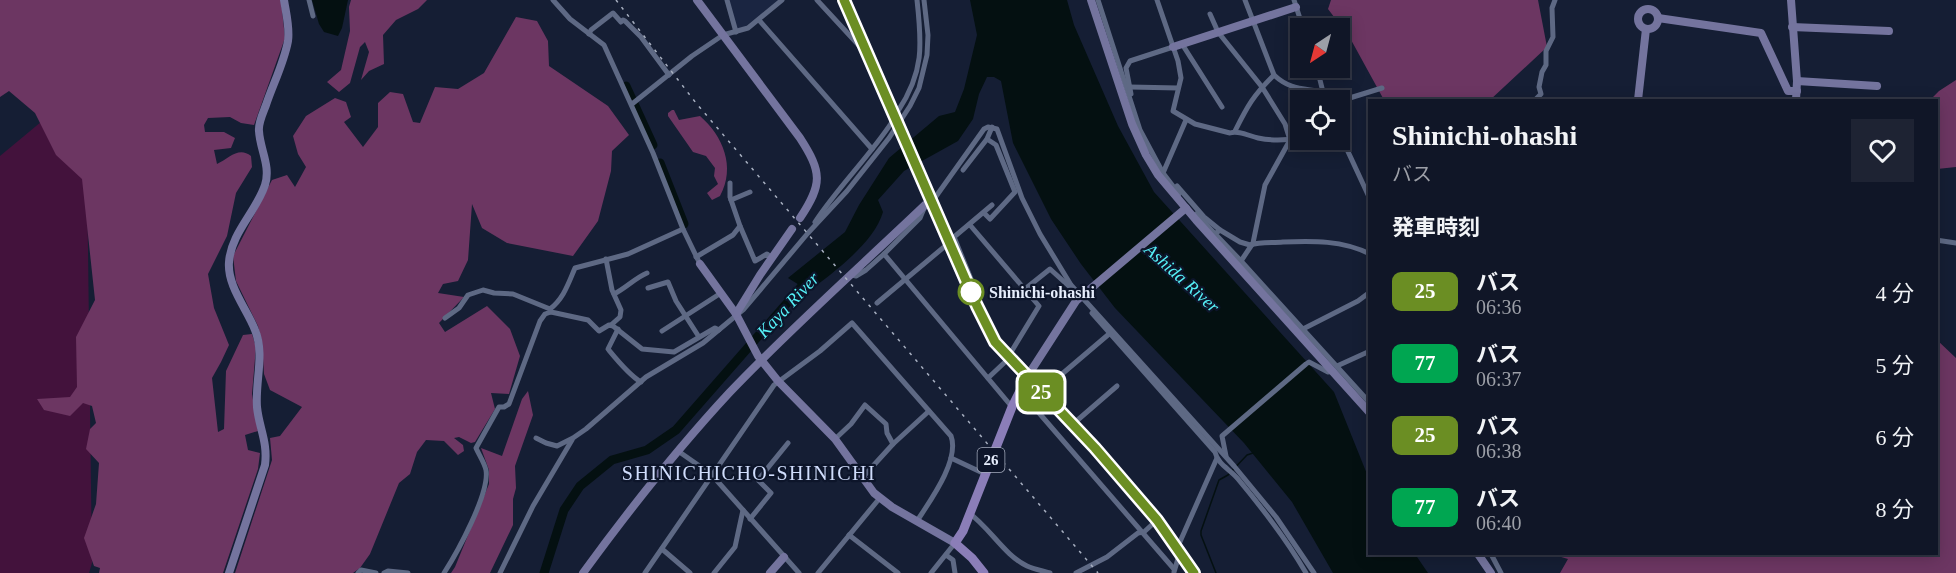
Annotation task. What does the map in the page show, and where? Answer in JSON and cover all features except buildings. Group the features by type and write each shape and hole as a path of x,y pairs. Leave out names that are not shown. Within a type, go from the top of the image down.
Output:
{"highway":[{"path":"844,0 929,203 950,243 985,325 995,342 1157,520 1194,573"}],"main road":[{"name":"26","path":"955,543 963,531 1019,389 1027,377"},
{"path":"955,543 984,573"}],"street":[{"path":"229,573 265,465 267,452 257,409 259,348 255,331 231,278 228,266 234,240 261,195 267,179 267,168 259,131 289,38 284,0"},
{"path":"309,0 313,16"},
{"path":"553,0 570,19 604,45 634,102 683,229 698,260 736,314 760,359 778,381 835,439 879,499 955,543 931,573"},
{"path":"697,0 814,160 817,172 815,193 800,218"},
{"path":"727,0 736,32"},
{"path":"634,102 692,56 723,35 748,28 782,0"},
{"path":"817,0 862,52 866,50"},
{"path":"898,111 912,86 918,64 921,39 917,0"},
{"path":"1091,0 1132,124 1146,155 1158,174 1186,208 1335,369 1368,401"},
{"path":"1098,0 1140,130 1186,208 1217,232 1250,245 1253,243 1318,241 1340,243 1368,253"},
{"path":"1157,0 1181,78 1173,111 1186,120 1230,133 1235,131 1260,138 1290,140"},
{"path":"1245,0 1274,75 1291,87 1314,90"},
{"path":"1536,99 1541,94 1539,87 1546,65 1546,51 1553,37 1552,8 1555,0"},
{"path":"1791,0 1797,81 1796,99"},
{"path":"814,226 826,204 910,106 919,88 924,72 928,35 924,1"},
{"path":"1133,107 1126,68 1130,61 1252,21 1295,3 1300,18"},
{"path":"1649,4 1658,18 1655,27 1646,29 1640,26 1638,16 1649,4"},
{"path":"589,34 613,13 641,37 669,75"},
{"path":"1210,14 1218,32 1262,87 1285,124 1290,140 1265,185 1253,243 1241,261"},
{"path":"1658,18 1761,33 1788,91 1797,91"},
{"path":"759,20 872,149"},
{"path":"1792,27 1889,31"},
{"path":"1638,99 1646,29"},
{"path":"1182,44 1222,107"},
{"path":"1235,131 1247,106 1274,75"},
{"path":"1797,81 1877,87"},
{"path":"1130,87 1178,88"},
{"path":"1350,97 1382,88"},
{"path":"1163,172 1186,120"},
{"path":"536,438 557,446 573,438 641,382 703,343 744,309 814,226 847,191 889,138 895,122"},
{"path":"963,170 987,139 992,127"},
{"path":"852,275 856,276 866,270 920,218 984,129 992,127 997,129 1022,198 1053,258 1109,334 1215,452 1216,459 1236,476 1263,510 1306,573"},
{"path":"984,213 990,219 1015,192 996,145 987,139"},
{"path":"1347,150 1368,195"},
{"path":"1163,172 1322,350 1321,352 1368,410"},
{"path":"730,183 731,200 755,261 767,254 772,258"},
{"path":"731,200 750,192"},
{"path":"584,573 625,516 678,451 760,359 929,203"},
{"path":"969,287 973,284 954,237 992,205"},
{"path":"1027,377 1079,294 1186,208"},
{"path":"970,225 1039,306 1008,357 988,378"},
{"path":"698,260 733,235 740,226"},
{"path":"444,573 471,522 486,483 486,468 476,448 499,407 509,404 540,321 563,296 575,268 628,254 683,229"},
{"path":"736,314 792,229"},
{"path":"1938,240 1956,243"},
{"path":"877,303 950,243"},
{"path":"884,254 1012,406"},
{"path":"445,318 459,308 468,295 483,290 513,294 550,310 588,320 599,331 611,326 620,317 621,310 614,294 606,260"},
{"path":"1025,289 1050,269 1079,294 1234,466 1276,518 1314,573"},
{"path":"614,294 646,273"},
{"path":"648,288 668,282 676,301 699,337"},
{"path":"662,331 721,293"},
{"path":"1303,329 1368,294"},
{"path":"645,573 711,474 778,381 820,351 852,323 951,436 954,444 951,458 933,497 916,521"},
{"path":"611,326 642,348 674,352 716,328 719,330"},
{"path":"618,329 608,349 621,366 641,382"},
{"path":"1041,391 1109,334"},
{"path":"1227,458 1222,436 1306,364 1309,362 1328,372 1368,352"},
{"path":"1072,425 1117,386"},
{"path":"1019,389 1174,571"},
{"path":"835,439 851,424 865,405 886,424 887,433 893,444"},
{"path":"862,478 893,444 929,411"},
{"path":"500,573 533,506 573,438"},
{"path":"750,519 771,493 758,480 788,443"},
{"path":"1174,571 1180,552 1179,544 1216,459 1215,444"},
{"path":"678,451 711,474 799,573"},
{"path":"951,458 985,474"},
{"path":"1216,459 1234,466"},
{"path":"819,573 879,499"},
{"path":"714,573 735,547 743,510"},
{"path":"969,513 983,523 1014,557 1027,566 1050,573"},
{"path":"1076,573 1107,557 1157,520"},
{"path":"849,534 898,573"},
{"path":"662,549 686,572"},
{"path":"946,555 952,560 955,573"},
{"path":"1479,555 1491,573"},
{"path":"1492,555 1501,573"},
{"path":"770,573 784,557"},
{"path":"358,573 361,570 376,573"},
{"path":"384,573 388,571 408,573"}],"shaded area":[{"path":"0,0 281,0 285,38 254,125 241,123 230,117 208,118 204,125 205,132 224,132 235,138 231,148 214,150 217,164 242,152 251,156 252,167 236,193 227,236 208,274 214,308 229,345 212,378 218,432 224,429 226,371 243,335 252,334 256,347 252,394 258,431 245,435 248,450 260,453 258,469 223,573 99,573 100,568 94,566 84,538 96,504 99,463 86,449 90,429 96,423 92,406 83,403 70,416 44,410 37,399 70,397 77,387 76,337 95,300 82,179 56,155 35,113 9,91 0,97"},
{"path":"351,0 427,0 418,9 396,20 383,35 384,64 369,71 361,80 369,52 365,42 360,47 350,83 339,92 327,82 341,70 350,31"},
{"path":"728,0 779,0 746,26 736,30"},
{"path":"1331,0 1538,0 1547,47 1491,99 1383,99 1350,38 1350,18 1335,18 1328,9"},
{"path":"516,17 537,21 548,41 549,66 608,106 629,135 612,151 611,171 598,221 573,256 507,243 482,228 472,204 468,260 458,281 443,284 438,293 464,297 439,323 445,332 487,306 510,329 520,356 509,394 491,393 495,409 475,442 471,443 459,437 454,438 463,445 464,451 458,455 444,441 426,440 417,452 410,474 399,483 370,554 360,568 353,573 235,573 272,460 270,438 280,436 302,407 270,390 264,374 262,342 258,326 236,281 233,256 272,180 287,175 295,187 306,167 298,154 293,136 306,116 335,98 346,102 351,117 344,122 363,147 378,127 378,103 390,92 403,94 413,122 420,123 435,87 458,89 484,73"},
{"path":"1956,80 1956,167 1938,169 1938,99 1931,99"},
{"path":"672,110 679,120 700,116 721,142 727,163 727,174 720,196 712,200 707,193 718,184 714,176 715,168 706,156 693,152 668,116"},
{"path":"47,117 87,171 92,563 89,573 0,573 0,156"},
{"path":"1938,341 1956,358 1956,573 1560,573 1568,559 1554,555 1938,555"},
{"path":"528,391 533,415 515,466 513,525 490,573 451,573 489,484 489,470 481,448 502,456 522,399"}],"water":[{"path":"312,0 348,0 338,36 324,32 319,24"},
{"name":"Ashida River","path":"970,0 1067,0 1074,25 1118,126 1154,192 1334,392 1368,477 1368,555 1416,555 1428,573 1333,573 1292,502 1244,443 1115,308 1081,264 1051,219 1013,143 1001,81 994,77 987,77 979,94 973,119 958,141 904,171 878,200 883,212 878,224 852,256 809,291 788,278 845,232 889,158 939,116 955,112 964,89 977,35"}],"waterway":[{"path":"626,86 653,145"},
{"path":"660,163 684,224"},
{"name":"Kaya River","path":"544,573 564,510 580,486 612,460 647,450 676,430 810,279"},
{"path":"1216,573 1201,531 1219,480 1228,475 1247,455 1253,453"}],"railway":[{"path":"616,0 696,103 1098,573"}],"bus line":[{"name":"25","path":"844,0 985,325 995,342 1095,448 1157,520 1194,573"}],"place":[{"name":"Shinichi-ohashi","path":"971,292"}],"district":[{"name":"SHINICHICHO-SHINICHI","path":"749,473"}]}
